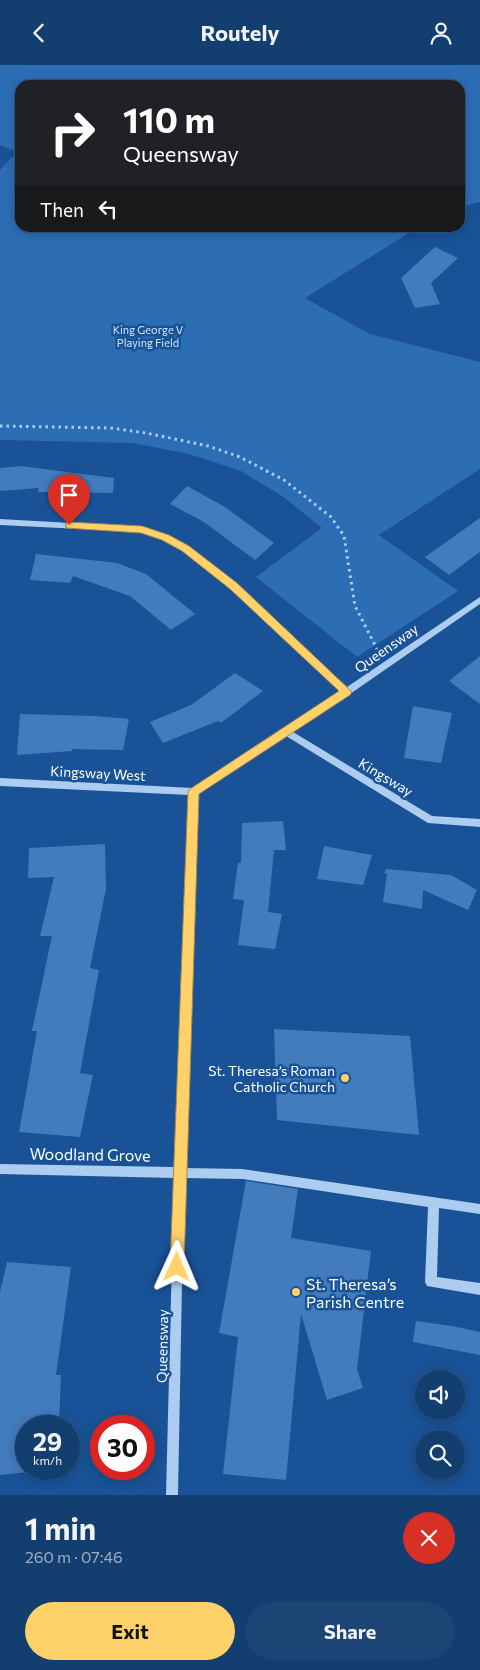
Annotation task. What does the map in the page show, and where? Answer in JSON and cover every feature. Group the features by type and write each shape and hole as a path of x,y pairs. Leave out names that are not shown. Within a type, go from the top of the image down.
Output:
{"street":[{"path":"0,523 128,528 142,530 166,538 186,549 233,586 347,692"},
{"name":"Queensway","path":"172,1495 179,1172 194,792 284,731 347,692 480,600"},
{"name":"Kingsway","path":"284,731 431,820 480,823"},
{"name":"Kingsway West","path":"0,781 194,792"},
{"name":"Woodland Grove","path":"0,1169 179,1172"},
{"path":"434,1202 431,1282 480,1289"}],"lane":[{"path":"179,1172 242,1174 480,1209"}],"path":[{"path":"0,426 111,428 166,436 208,446 240,457 284,480 331,517 344,536 354,606 385,665"}],"green space":[{"name":"King George V Playing Field","path":"0,65 480,65 480,202 465,206 465,80 15,80 15,151 0,145"},
{"name":"King George V Playing Field","path":"15,154 15,232 411,232 305,298 370,334 480,362 480,469 379,535 458,591 357,657 256,577 322,528 285,498 241,471 189,454 133,443 0,440 0,170"}],"building":[{"path":"435,247 458,258 431,283 440,304 415,308 401,278"},
{"path":"21,466 114,478 113,493 38,492 39,488 0,491 0,468"},
{"path":"187,486 225,507 274,543 255,560 204,522 170,504"},
{"path":"480,518 480,552 449,575 425,557"},
{"path":"36,554 117,563 146,574 195,614 171,630 130,596 73,576 70,583 30,580"},
{"path":"480,656 480,704 449,681"},
{"path":"235,673 263,691 221,723 218,721 163,743 150,722 191,705"},
{"path":"413,706 452,713 441,763 404,758"},
{"path":"20,714 129,719 123,750 72,749 72,751 17,755"},
{"path":"283,821 286,850 274,850 268,912 282,914 275,949 238,945 244,900 233,899 238,863 241,863 242,823"},
{"path":"105,844 106,889 90,968 99,970 80,1073 93,1075 80,1137 19,1132 37,1031 32,1031 52,936 40,936 54,877 28,878 29,848"},
{"path":"324,846 372,855 363,885 317,879"},
{"path":"386,869 451,875 477,890 468,910 423,890 422,909 383,902 387,874 384,873"},
{"name":"St. Theresa’s Roman Catholic Church","path":"274,1029 410,1036 419,1135 277,1120"},
{"name":"St. Theresa’s Parish Centre","path":"246,1181 298,1189 291,1238 371,1251 357,1369 363,1388 327,1400 301,1314 286,1480 223,1474 238,1337 219,1333"},
{"path":"7,1262 71,1267 56,1375 61,1375 59,1415 15,1415 15,1473 0,1475 0,1292"},
{"path":"416,1321 480,1332 480,1355 413,1342"}],"place":[{"name":"St. Theresa’s Roman Catholic Church","path":"345,1078"},
{"name":"St. Theresa’s Parish Centre","path":"296,1292"}],"route":[{"path":"69,525 142,530 166,538 186,549 233,586 347,692 284,731 194,792 177,1267"}]}
